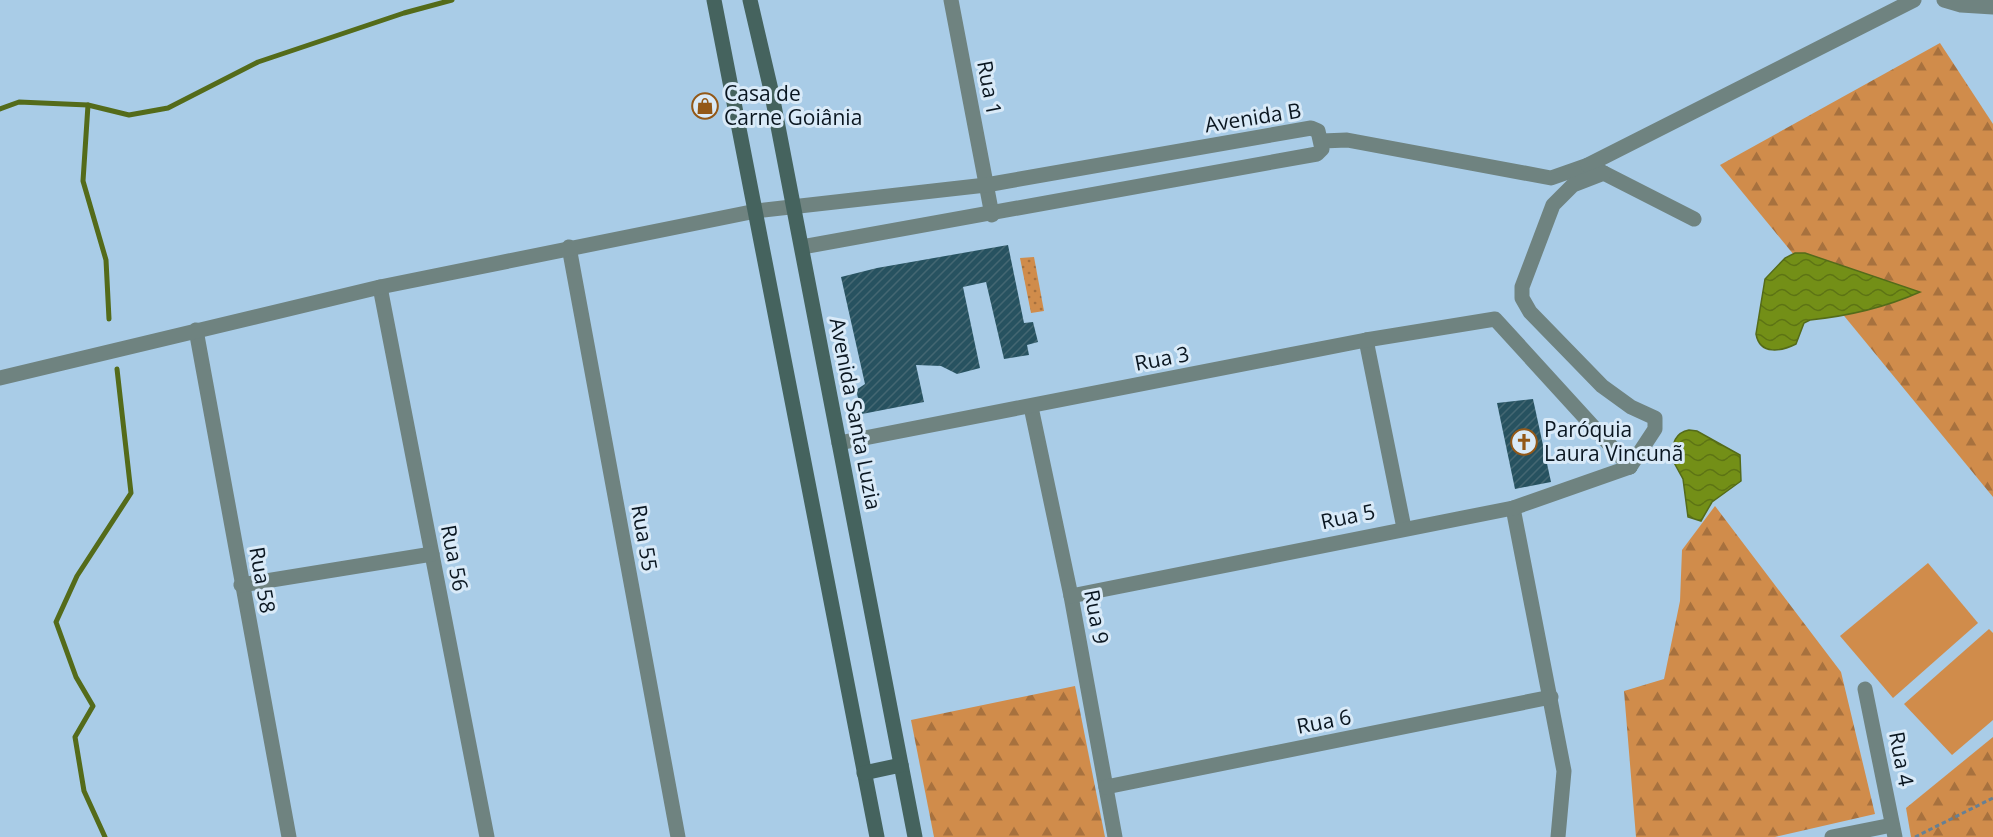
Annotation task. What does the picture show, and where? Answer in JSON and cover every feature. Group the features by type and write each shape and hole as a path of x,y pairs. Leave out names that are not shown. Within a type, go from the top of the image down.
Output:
{"street":[{"path":"714,0 877,837"},
{"name":"Avenida Santa Luzia","path":"750,0 771,90 792,207 802,247 915,837"},
{"name":"Rua 1","path":"951,0 992,214"},
{"path":"1322,141 1347,140 1551,178 1588,165 1914,0"},
{"path":"1944,0 1961,5 1993,7"},
{"name":"Avenida B","path":"0,378 380,287 756,211 986,185 1311,128 1318,131 1322,141 1322,149 1317,154 802,247"},
{"path":"1588,165 1694,219"},
{"path":"1604,173 1573,185 1552,205 1522,286 1522,298 1530,312 1602,386 1631,407 1655,418 1655,429 1630,467"},
{"name":"Rua 55","path":"569,247 678,837"},
{"name":"Rua 56","path":"380,287 487,837"},
{"name":"Rua 3","path":"839,443 1366,340 1495,319 1630,467"},
{"name":"Rua 58","path":"196,330 289,837"},
{"path":"1366,340 1404,528"},
{"name":"Rua 9","path":"1031,407 1071,596 1115,837"},
{"name":"Rua 5","path":"1071,596 1513,508 1630,467"},
{"path":"1513,508 1564,771 1558,837"},
{"path":"241,585 432,554"},
{"name":"Rua 4","path":"1865,689 1894,831"},
{"name":"Rua 6","path":"1106,787 1551,697"},
{"path":"864,773 901,765"},
{"path":"1832,837 1894,831"}],"path":[{"path":"1914,837 1993,798"}],"green space":[{"path":"1940,43 1993,124 1993,497 1720,165"},
{"path":"1034,257 1044,311 1031,313 1020,258"},
{"path":"1715,506 1841,672 1875,814 1775,837 1636,837 1624,691 1664,679 1680,601 1682,550"},
{"path":"1928,563 1978,623 1893,698 1840,636"},
{"path":"1989,629 1993,633 1993,720 1952,755 1904,704"},
{"path":"1075,686 1105,837 934,837 911,720"},
{"path":"1993,737 1993,837 1911,837 1906,808"}],"water":[{"path":"1795,253 1805,253 1920,292 1893,303 1866,310 1810,320 1804,323 1796,344 1778,350 1767,349 1758,341 1756,334 1765,279 1785,258"},
{"path":"1689,430 1697,431 1740,455 1741,481 1712,502 1701,521 1688,517 1683,479 1671,457 1677,436"}],"building":[{"path":"1008,245 1024,323 1033,322 1038,342 1027,345 1029,355 1004,359 986,282 963,287 980,368 957,374 941,366 916,365 924,402 862,414 856,390 865,384 841,277 877,268"},
{"name":"Paróquia Laura Vincunã","path":"1533,399 1551,482 1515,489 1497,403"}],"waterway":[{"path":"0,109 19,102 88,105 129,115 168,108 258,62 404,13 452,0"},
{"path":"88,105 83,181 106,260 109,319"},
{"path":"105,837 84,791 75,737 93,706 76,677 56,622 77,576 131,493 117,369"}],"place":[{"name":"Casa de Carne Goiânia","path":"705,106"},
{"name":"Paróquia Laura Vincunã","path":"1524,442"}]}
